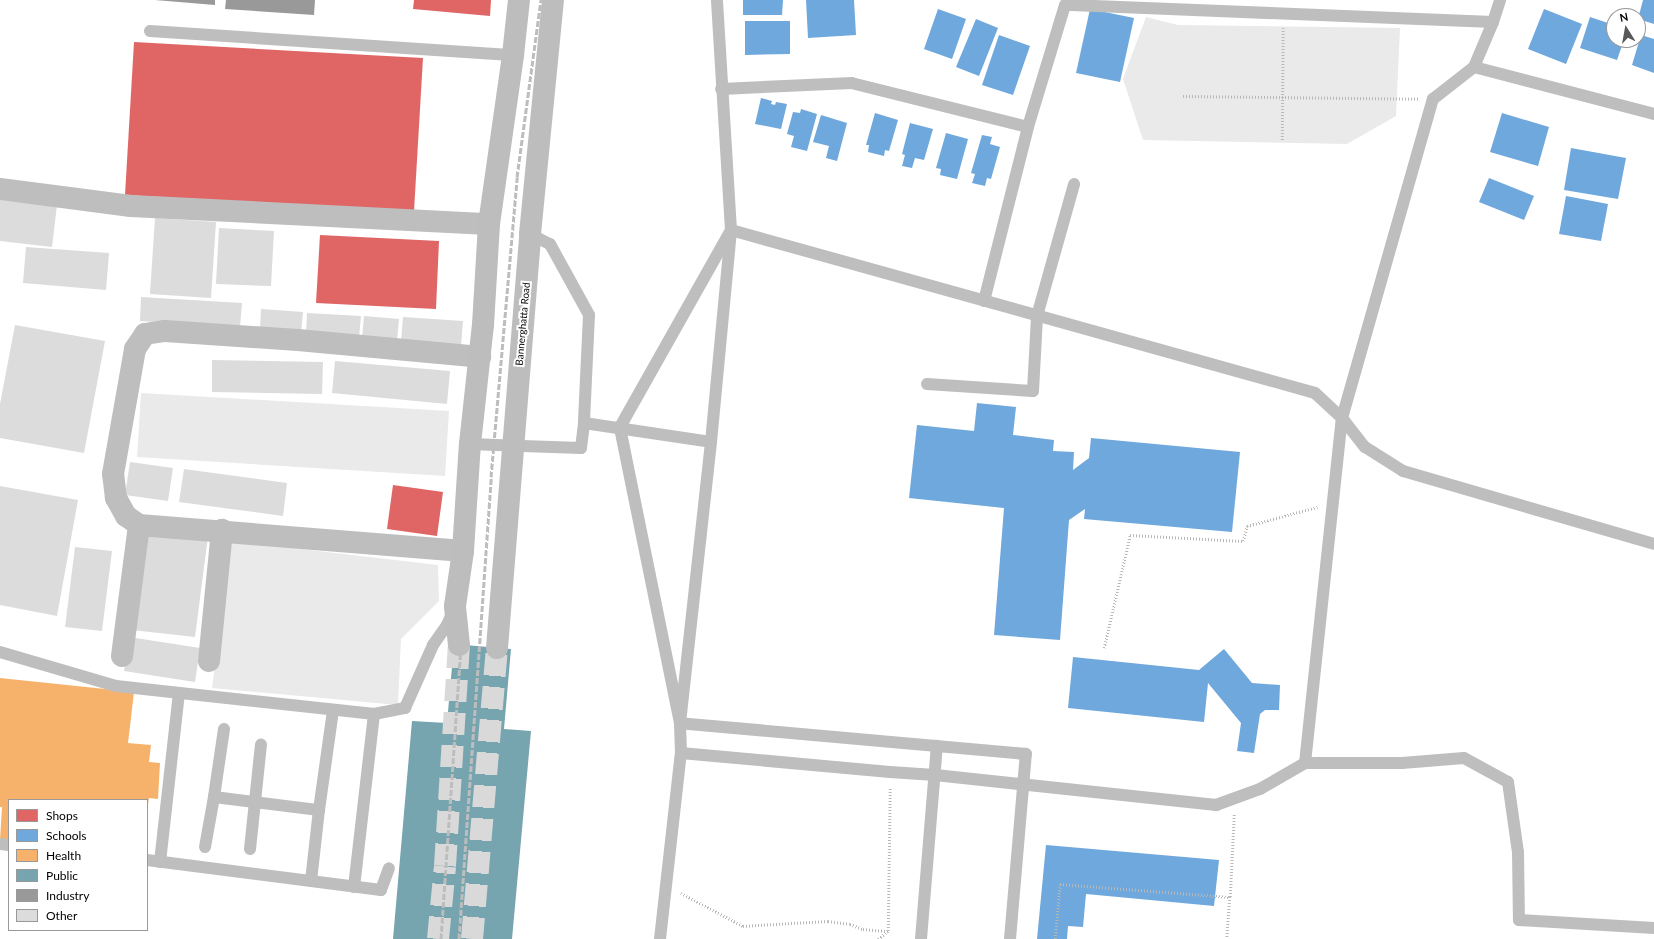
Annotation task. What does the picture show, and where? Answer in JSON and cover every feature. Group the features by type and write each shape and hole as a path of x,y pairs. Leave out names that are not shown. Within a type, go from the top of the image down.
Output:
{"main road":[{"path":"459,645 455,606 463,551 470,444 480,357 489,224 513,55 519,0"},
{"name":"Bannerghatta Road","path":"497,648 530,234 553,0"}],"street":[{"path":"0,190 131,206 489,224"},
{"path":"463,551 222,530 139,525 126,516 116,498 113,474 136,349 145,334 165,331 298,340 480,357"},
{"path":"122,656 139,525"},
{"path":"209,662 222,530"}],"lane":[{"path":"660,939 681,753 680,723 711,442 731,230 717,0"},
{"path":"1305,763 1342,418 1432,99 1474,67 1493,22 1500,0"},
{"path":"984,301 1028,127 1063,2 1493,22"},
{"path":"150,31 513,55"},
{"path":"1474,67 1654,114"},
{"path":"722,89 852,83 1028,127"},
{"path":"927,384 1032,391 1037,316 1074,184"},
{"path":"731,230 1315,393 1342,418 1365,447 1403,471 1654,544"},
{"path":"680,723 620,427 731,230"},
{"path":"470,444 581,448 584,423 589,315 550,244 530,234"},
{"path":"584,423 620,427 711,442"},
{"path":"0,652 116,686 374,714 405,708 432,645 447,625 455,606"},
{"path":"160,862 179,693"},
{"path":"311,881 333,710"},
{"path":"354,887 374,714"},
{"path":"680,723 1026,754 1010,939"},
{"path":"205,847 224,729"},
{"path":"250,849 261,745"},
{"path":"921,939 937,746"},
{"path":"681,753 935,775 1216,805 1260,789 1305,763 1402,763 1464,758 1508,782 1518,852 1519,920 1654,928"},
{"path":"214,797 319,810"},
{"path":"148,860 381,890 389,868"}],"path":[{"path":"1282,140 1284,13"},
{"path":"1183,96 1432,99"},
{"path":"1104,648 1130,535 1243,541 1247,526 1334,503"},
{"path":"888,931 890,772"},
{"path":"1227,939 1235,798"},
{"path":"1055,939 1060,884 1230,897"},
{"path":"666,887 677,891 743,926 828,921 850,924 863,929 888,931"},
{"path":"878,939 888,931"}],"shaded area":[{"path":"1146,17 1178,25 1400,28 1396,116 1347,144 1143,140 1123,79"},
{"path":"141,393 449,411 445,476 137,457"},
{"path":"232,541 438,565 439,601 401,639 398,705 212,688"}],"building: Shops":[{"path":"414,0 491,0 490,16 413,9"},
{"path":"134,42 423,58 414,211 125,195"},
{"path":"320,235 439,241 436,309 316,303"},
{"path":"393,485 443,492 437,536 387,529"}],"building: Schools":[{"path":"743,0 783,0 782,15 743,15"},
{"path":"806,0 854,0 856,35 808,38"},
{"path":"1643,0 1654,0 1654,24 1646,22 1646,8 1641,8"},
{"path":"938,9 966,19 952,59 924,49"},
{"path":"1090,9 1134,18 1120,82 1076,73"},
{"path":"1544,9 1582,24 1566,64 1528,49"},
{"path":"1590,17 1606,22 1606,48 1621,48 1617,60 1580,48"},
{"path":"976,19 998,28 979,76 956,67"},
{"path":"745,21 790,21 790,54 745,55"},
{"path":"999,35 1030,46 1013,95 982,85"},
{"path":"1646,37 1654,39 1654,73 1632,65 1637,48 1646,48"},
{"path":"761,98 772,101 771,104 775,105 776,102 787,104 781,129 755,124"},
{"path":"801,109 817,114 807,151 791,147 794,136 787,134 793,112 800,113"},
{"path":"875,113 898,120 889,151 885,150 884,156 868,152 869,145 866,145"},
{"path":"1502,113 1549,127 1538,166 1490,152"},
{"path":"821,115 847,123 837,161 826,158 829,146 813,142"},
{"path":"910,123 933,129 924,160 915,158 912,168 902,166 905,155 902,154"},
{"path":"946,133 968,139 957,179 940,175 941,169 936,168"},
{"path":"982,135 992,137 990,144 1000,147 991,179 987,178 985,186 972,183 975,174 971,173"},
{"path":"1571,148 1626,158 1618,199 1564,190"},
{"path":"1489,178 1534,196 1524,220 1479,202"},
{"path":"1566,196 1608,204 1601,241 1559,234"},
{"path":"977,403 1016,407 1013,435 1054,440 1053,451 1074,452 1073,470 1089,458 1091,438 1240,452 1232,532 1084,519 1085,509 1069,520 1060,640 994,635 1004,508 909,498 917,425 974,431"},
{"path":"1224,649 1252,683 1280,685 1279,710 1265,710 1260,714 1254,753 1237,751 1241,723 1208,683 1204,722 1068,708 1073,657 1199,670"},
{"path":"1046,845 1219,860 1214,906 1086,894 1083,927 1068,926 1067,939 1037,939"}],"building: Health":[{"path":"0,678 134,692 128,743 151,745 149,762 160,763 158,799 149,798 148,804 148,799 8,799 8,841 0,840 2,807 0,807"}],"building: Public":[{"path":"454,644 511,649 504,729 531,731 512,939 393,939 412,721 447,723"}],"building: Industry":[{"path":"155,0 215,0 215,5"},
{"path":"226,0 315,0 314,15 225,9"}],"building: Other":[{"path":"0,198 57,205 52,247 0,241"},
{"path":"155,218 216,222 211,298 150,294"},
{"path":"219,228 274,231 271,286 216,284"},
{"path":"26,247 109,253 106,290 23,283"},
{"path":"141,297 242,303 240,327 140,321"},
{"path":"261,309 303,312 301,333 260,330"},
{"path":"307,313 361,316 359,338 306,334"},
{"path":"364,316 399,319 397,342 362,339"},
{"path":"403,317 463,321 461,346 401,342"},
{"path":"15,325 105,341 84,453 0,438 0,404"},
{"path":"212,360 323,362 322,394 212,392"},
{"path":"335,361 450,371 447,404 332,393"},
{"path":"130,462 173,468 168,501 125,495"},
{"path":"184,469 287,483 283,516 179,502"},
{"path":"0,486 78,500 57,616 0,605"},
{"path":"145,528 208,536 195,637 132,630"},
{"path":"75,547 112,551 102,631 65,627"},
{"path":"129,637 200,648 195,682 124,671"}],"tunnel":[{"path":"438,939 445,866 459,645"},
{"path":"472,939 497,648"}],"railway":[{"path":"441,939 474,460 498,185 524,0"},
{"path":"459,939 491,477 517,177 541,0"}]}
